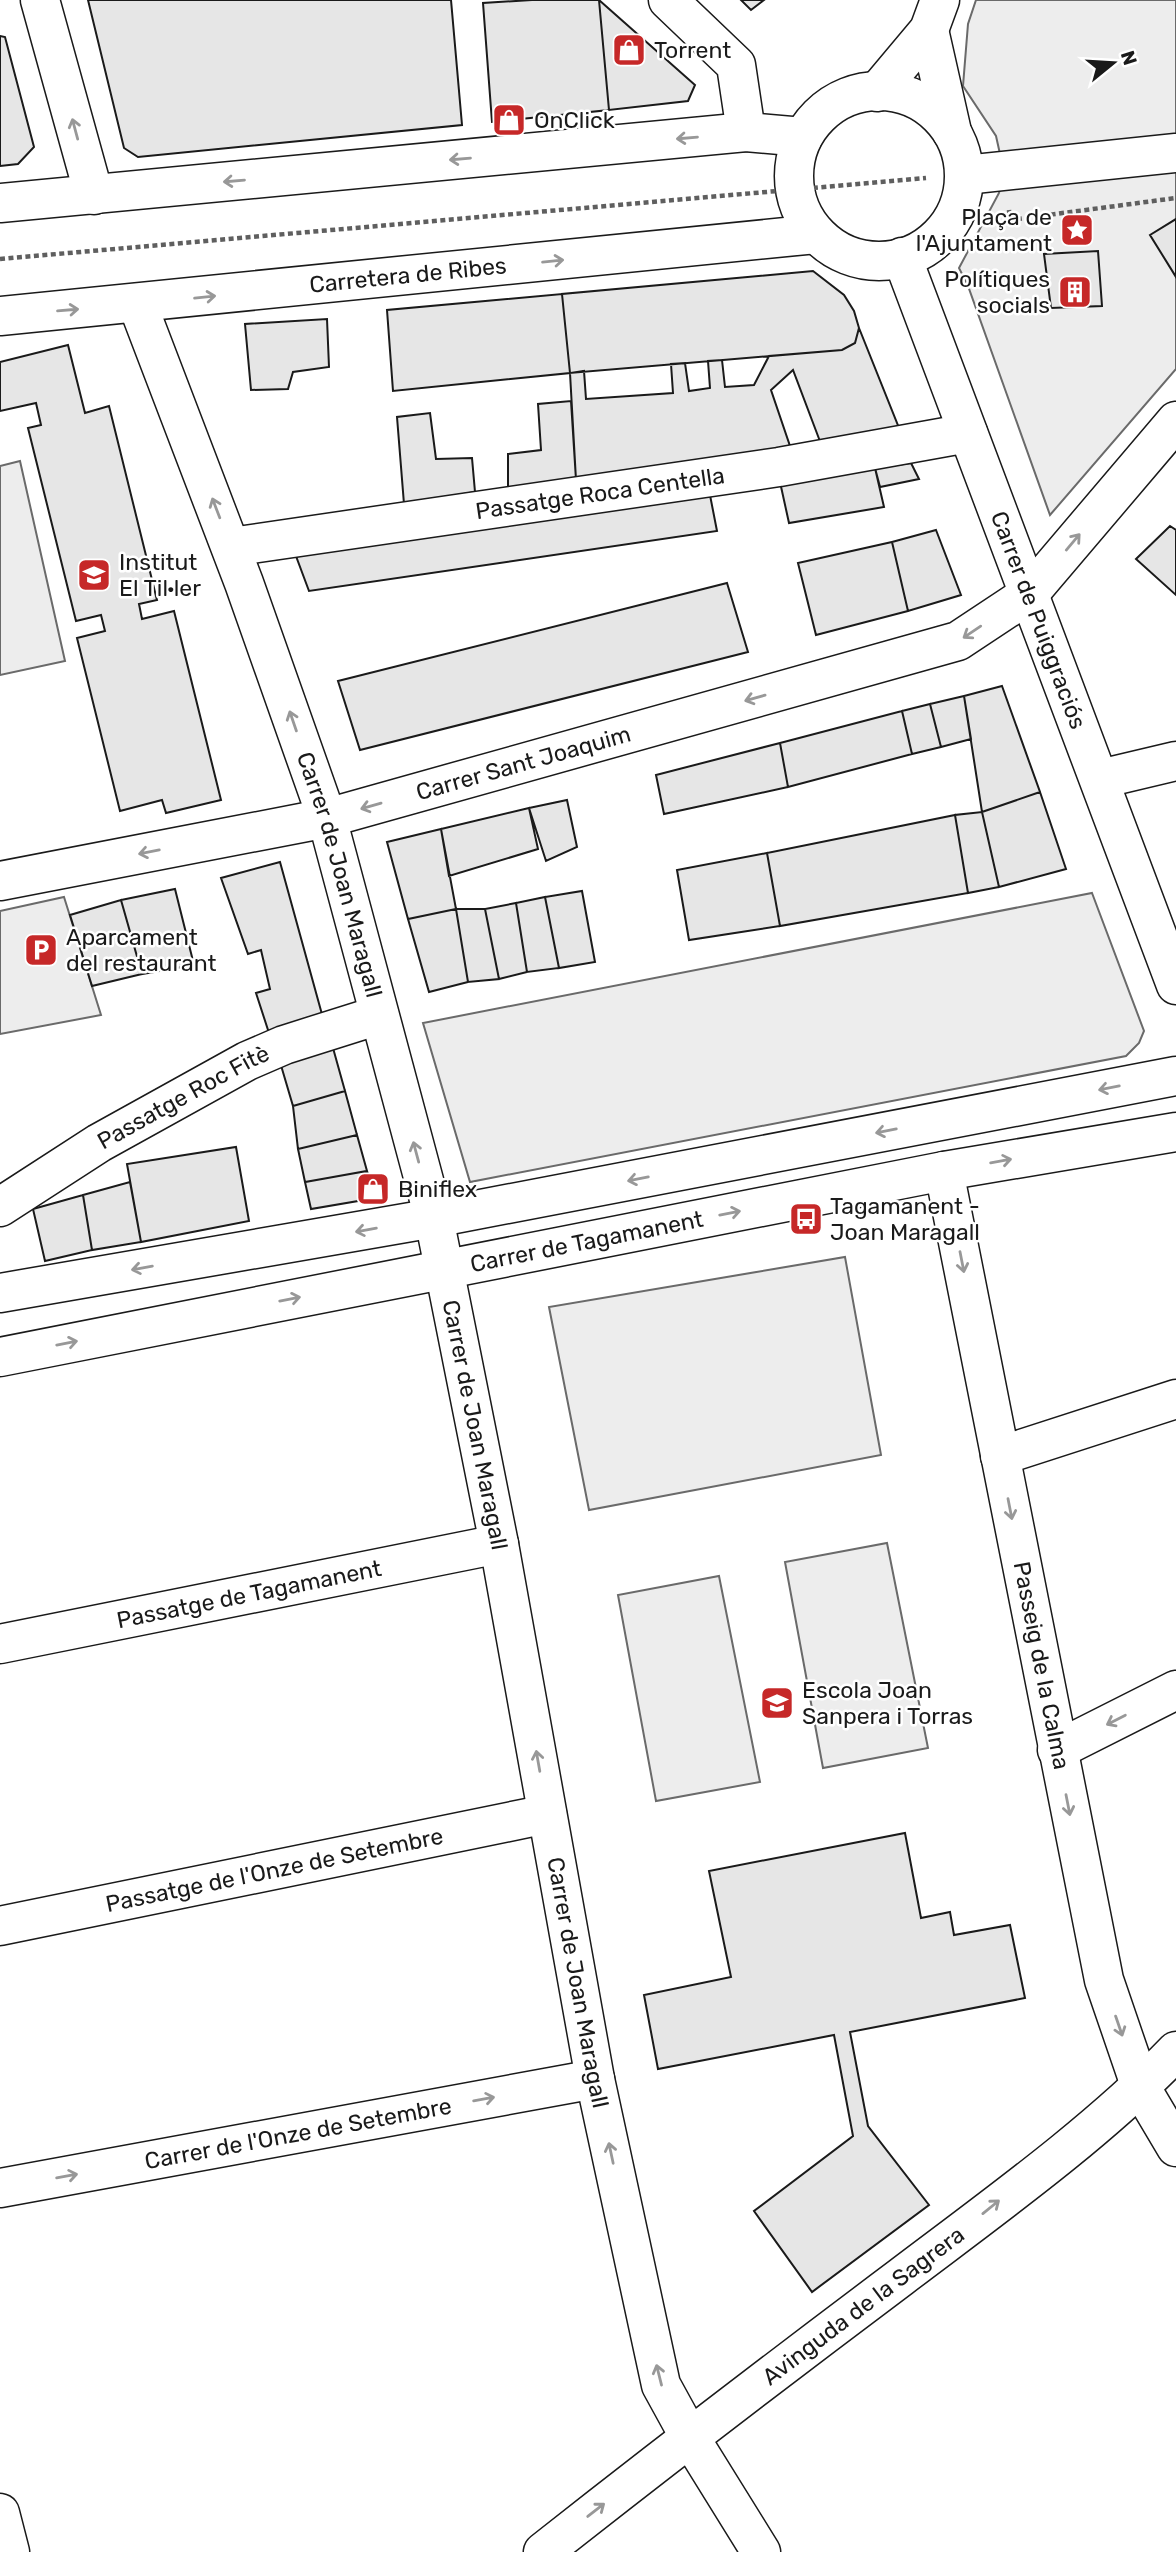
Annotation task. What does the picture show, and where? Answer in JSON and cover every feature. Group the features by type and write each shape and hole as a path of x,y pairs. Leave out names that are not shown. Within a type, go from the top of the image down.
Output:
{"street":[{"path":"40,0 94,195"},
{"path":"668,0 736,65 746,132"},
{"path":"877,92 934,15"},
{"path":"934,15 952,132 962,156 965,175 959,208 946,231 926,248 902,257 854,258 833,249 816,234 802,213 794,188 795,162 803,137 818,116 839,101 863,93 877,92 914,98 935,112 952,132"},
{"path":"0,203 746,132 803,137"},
{"path":"965,175 1176,153"},
{"name":"Carretera de Ribes","path":"0,316 816,234"},
{"name":"Carrer de Puiggraciós","path":"902,257 1176,985"},
{"name":"Carrer de Joan Maragall","path":"137,303 231,547 327,818 434,1218 499,1544 595,2079 661,2385 689,2437 761,2552"},
{"name":"Carrer Sant Joaquim","path":"0,881 327,818 958,641 1029,594 1176,421"},
{"name":"Passatge Roca Centella","path":"231,547 779,467 968,433"},
{"path":"1100,779 1176,761"},
{"name":"Passatge Roc Fitè","path":"0,1207 99,1143 247,1061 284,1045 379,1015"},
{"path":"0,1293 434,1218 1176,1076"},
{"name":"Carrer de Tagamanent","path":"0,1357 944,1171 1176,1132"},
{"name":"Passeig de la Calma","path":"944,1171 1104,1980 1140,2088 1176,2147"},
{"path":"999,1456 1176,1399"},
{"name":"Passatge de Tagamanent","path":"0,1644 499,1544"},
{"path":"1057,1751 1176,1690"},
{"name":"Passatge de l'Onze de Setembre","path":"0,1926 547,1814"},
{"name":"Avinguda de la Sagrera","path":"543,2552 689,2437 958,2234 1140,2088 1176,2051"},
{"name":"Carrer de l'Onze de Setembre","path":"0,2188 595,2079"},
{"path":"0,2513 10,2552"}],"path":[{"path":"0,259 965,175"}],"shaded area":[{"name":"Plaça de l'Ajuntament","path":"976,0 1176,0 1176,369 1050,515 968,286 959,268 999,193 1004,172 996,136 963,86 968,24"},
{"path":"20,461 65,661 0,675 0,466"},
{"path":"1092,893 1144,1031 1139,1043 1126,1056 470,1182 423,1023"},
{"name":"Aparcament del restaurant","path":"64,897 101,1015 0,1034 0,911"},
{"path":"845,1257 881,1455 589,1510 549,1307"},
{"path":"887,1543 928,1748 823,1768 785,1562"},
{"path":"719,1576 760,1782 656,1801 618,1595"}],"building":[{"path":"88,0 451,0 462,125 138,157 124,148"},
{"path":"599,0 609,110 492,122 483,3"},
{"name":"Torrent","path":"599,0 695,85 688,101 609,110"},
{"path":"741,0 764,0 751,10"},
{"path":"0,36 5,37 34,147 18,164 0,166"},
{"path":"1176,219 1176,277 1150,235"},
{"name":"Polítiques socials","path":"1098,251 1102,306 1051,308 1044,254"},
{"path":"813,271 844,295 854,311 859,328 855,343 842,350 570,373 562,294"},
{"path":"562,294 570,373 393,391 387,310"},
{"path":"327,319 329,367 293,372 288,389 251,390 245,324"},
{"path":"859,328 901,433 821,444 793,370 771,390 791,449 576,480 570,373 584,371 586,399 673,393 671,364 685,363 689,391 710,388 708,361 722,360 725,387 754,385 769,356 842,350 855,343"},
{"path":"68,345 85,413 109,406 157,600 139,604 142,619 174,611 221,800 166,813 162,800 120,811 77,638 105,631 101,615 76,621 28,428 41,425 36,403 0,411 0,362"},
{"path":"571,401 576,480 508,489 508,454 541,450 538,404"},
{"path":"430,413 436,459 472,458 475,492 404,504 397,417"},
{"path":"911,463 919,479 880,487 875,468"},
{"path":"875,468 884,507 789,523 780,482"},
{"path":"709,490 717,531 309,591 293,548"},
{"path":"1170,526 1176,530 1176,595 1136,559"},
{"path":"936,530 961,595 908,611 892,542"},
{"path":"892,542 908,611 816,635 798,563"},
{"path":"727,583 748,652 360,750 338,681"},
{"path":"1002,686 1040,792 982,812 964,696"},
{"path":"964,696 971,739 941,747 930,704"},
{"path":"930,704 941,747 912,754 902,711"},
{"path":"902,711 912,754 788,787 780,743"},
{"path":"780,743 788,787 664,814 656,775"},
{"path":"1040,792 1066,869 999,887 982,812"},
{"path":"567,800 577,847 546,861 529,808"},
{"path":"529,808 538,849 449,876 441,829"},
{"path":"982,812 999,887 968,893 955,815"},
{"path":"955,815 968,893 780,926 767,853"},
{"path":"441,829 456,909 408,919 387,842"},
{"path":"767,853 780,926 689,940 677,870"},
{"path":"280,862 323,1018 269,1033 256,993 270,989 261,950 248,954 221,878"},
{"path":"175,889 194,965 142,974 121,900"},
{"path":"582,891 595,962 559,968 545,897"},
{"path":"545,897 559,968 527,972 516,903"},
{"path":"121,900 142,974 92,986 70,915"},
{"path":"516,903 527,972 499,979 485,909"},
{"path":"456,909 485,909 499,979 468,982"},
{"path":"456,909 468,982 429,992 408,919"},
{"path":"333,1048 345,1091 293,1106 280,1062"},
{"path":"345,1091 357,1135 298,1149 293,1106"},
{"path":"357,1135 367,1171 305,1182 298,1149"},
{"path":"236,1147 249,1221 141,1242 127,1164"},
{"path":"367,1171 373,1189 358,1201 311,1209 305,1182"},
{"path":"130,1182 141,1242 92,1250 83,1195"},
{"path":"83,1195 92,1250 45,1261 33,1209"},
{"path":"905,1833 921,1918 950,1912 954,1935 1010,1925 1025,1998 850,2032 868,2126 929,2205 812,2292 754,2211 853,2136 834,2035 658,2069 644,1995 731,1977 709,1871"}],"place":[{"name":"Torrent","path":"629,50"},
{"name":"OnClick","path":"509,120"},
{"name":"Plaça de l'Ajuntament","path":"1077,230"},
{"name":"Polítiques socials","path":"1075,292"},
{"name":"Institut El Til·ler","path":"94,575"},
{"name":"Aparcament del restaurant","path":"41,950"},
{"name":"Biniflex","path":"373,1189"},
{"name":"Tagamanent - Joan Maragall","path":"806,1219"},
{"name":"Escola Joan Sanpera i Torras","path":"777,1703"}]}
